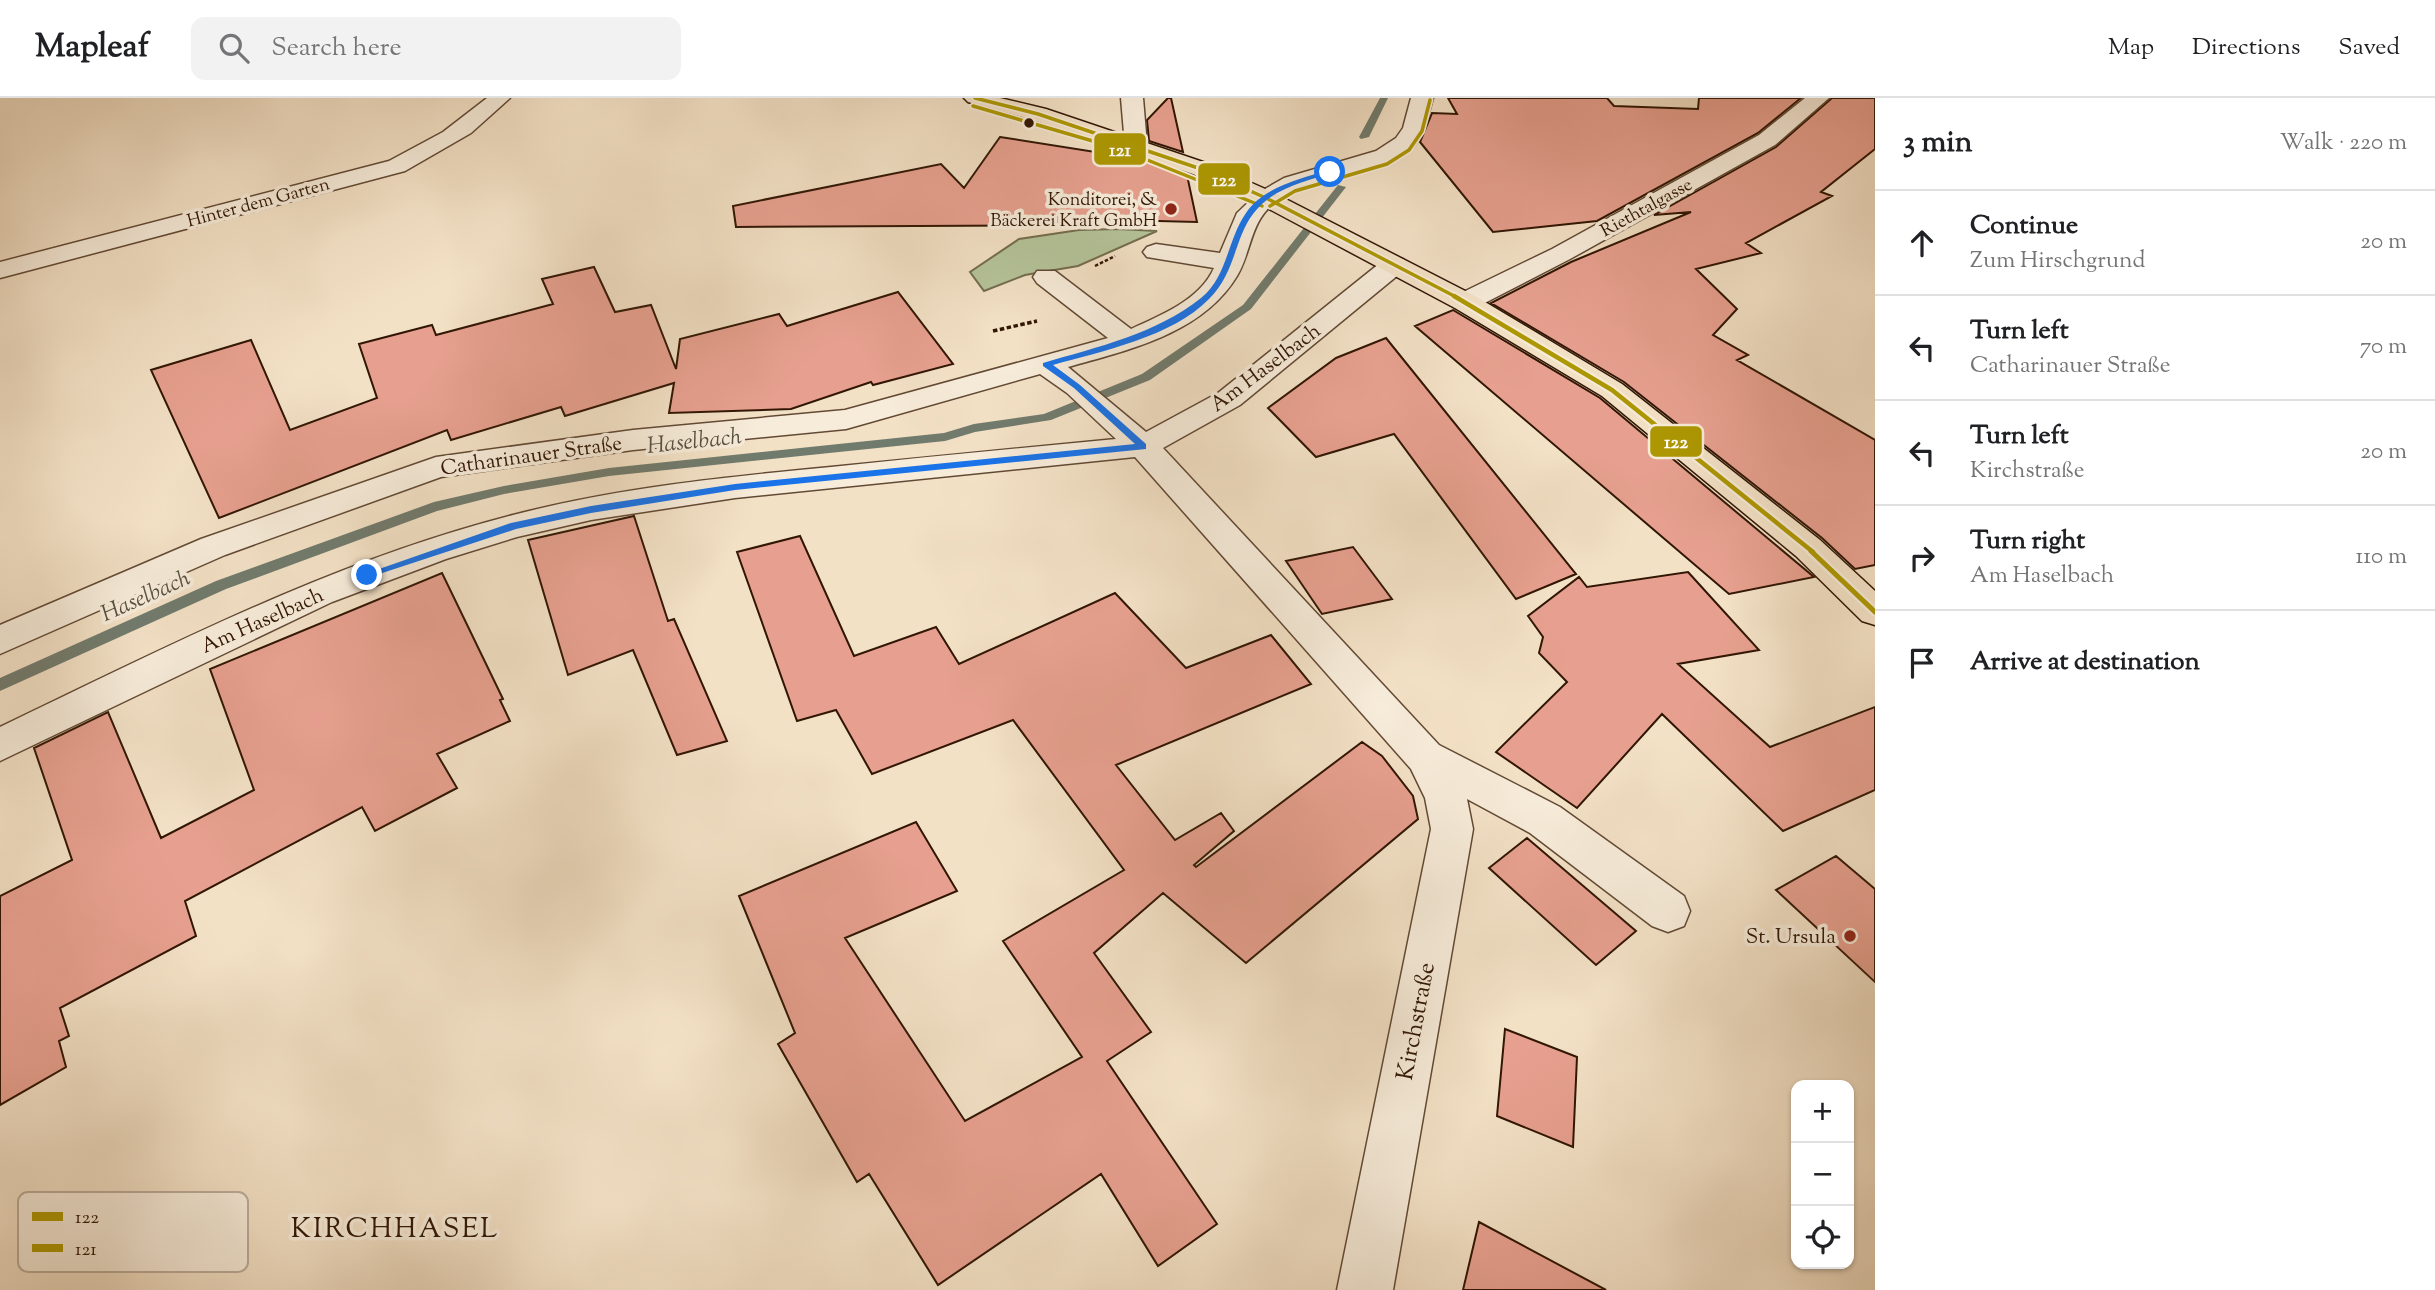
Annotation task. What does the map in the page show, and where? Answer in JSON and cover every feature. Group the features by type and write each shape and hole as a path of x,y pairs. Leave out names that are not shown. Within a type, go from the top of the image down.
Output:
{"main road":[{"path":"975,98 1136,145 1266,198 1465,302 1612,390 1808,548 1875,612"}],"street":[{"name":"Hinter dem Garten","path":"0,270 397,166 437,146 477,121 499,98"},
{"path":"1132,98 1136,145"},
{"path":"1266,198 1292,183 1384,156 1404,143 1414,128 1422,98"},
{"name":"Riethtalgasse","path":"1465,302 1561,254 1767,140 1818,98"},
{"name":"Catharinauer Straße","path":"0,639 213,547 436,467 633,440 846,419 1129,341 1175,319 1206,298 1225,274 1249,214 1266,198"},
{"path":"1156,252 1229,262"},
{"name":"Am Haselbach","path":"0,745 239,628 319,593 434,550 514,526 591,509 735,487 1143,446 1229,399 1394,265"},
{"path":"1046,277 1129,341"},
{"name":"Kirchstraße","path":"1046,365 1077,387 1143,446 1425,757 1446,798 1452,828 1364,1290"},
{"name":"Kirchstraße","path":"1425,757 1545,820 1668,911"}],"path":[{"path":"1046,277 1083,271 1137,247 1156,252"}],"green space":[{"path":"1079,230 1157,231 1078,266 1025,275 984,291 970,272 1019,239"}],"building":[{"path":"1171,98 1183,152 1149,141 1147,120"},
{"path":"1448,98 1607,98 1614,106 1698,109 1699,98 1801,98 1758,133 1597,221 1493,232 1420,142 1432,113 1457,114"},
{"path":"1832,98 1875,98 1875,149 1821,192 1832,196 1746,243 1761,253 1696,269 1737,309 1713,335 1748,355 1737,360 1875,440 1875,565 1855,569 1822,538 1624,382 1491,303 1571,262 1691,212 1654,215 1776,147"},
{"path":"1000,137 1114,155 1118,151 1187,175 1197,222 1077,219 1088,225 736,227 733,206 941,164 964,188"},
{"path":"594,267 615,312 651,305 676,369 680,339 779,314 787,326 898,292 953,364 873,385 871,382 791,409 669,413 674,383 565,416 561,407 451,440 447,430 219,518 151,370 251,340 290,430 377,398 359,344 432,325 436,335 553,304 542,279"},
{"path":"1453,310 1600,398 1814,577 1729,594 1415,326"},
{"path":"1386,338 1576,574 1516,599 1394,434 1316,457 1268,408 1336,358"},
{"path":"634,516 668,621 674,619 727,741 677,755 633,650 568,675 528,540"},
{"path":"800,536 854,656 936,627 959,664 1115,593 1186,668 1271,635 1311,684 1116,765 1175,840 1221,813 1234,831 1194,865 1196,867 1362,742 1382,756 1413,796 1418,819 1246,963 1163,893 1094,953 1151,1032 1107,1061 1217,1224 1158,1266 1101,1174 938,1285 869,1174 857,1182 778,1044 795,1033 739,896 916,822 957,891 845,938 965,1121 1082,1057 1003,941 1124,870 1013,720 872,774 836,710 797,721 737,552"},
{"path":"1353,547 1392,599 1322,614 1286,561"},
{"path":"1688,572 1759,650 1678,664 1770,747 1875,707 1875,790 1783,831 1662,714 1577,808 1496,752 1567,682 1539,653 1543,637 1528,616 1579,577 1587,587"},
{"path":"442,573 503,699 500,700 510,721 437,754 457,788 375,831 362,807 185,901 196,936 60,1008 69,1036 59,1041 66,1067 0,1105 0,896 72,860 34,748 108,712 161,838 254,790 210,669"},
{"path":"1527,838 1636,931 1596,965 1489,868"},
{"name":"St. Ursula","path":"1836,856 1875,889 1875,982 1776,890"},
{"path":"1505,1029 1577,1057 1573,1147 1497,1116"},
{"path":"1479,1222 1606,1290 1463,1290"}],"waterway":[{"name":"Haselbach","path":"1364,137 1384,98"},
{"name":"Haselbach","path":"0,685 221,585 434,507 504,490 609,472 945,437 974,428 1047,417 1146,377 1247,307 1341,187"}],"transit line":[{"name":"122","path":"975,98 1038,114 1201,169 1266,198 1465,302 1612,390 1808,548 1875,612"},
{"name":"121","path":"1270,206 1295,191 1387,164 1409,150 1422,131 1430,100"},
{"name":"121","path":"973,106 1120,149 1262,206"}],"place":[{"name":"Konditorei, & Bäckerei Kraft GmbH","path":"1171,209"},
{"name":"St. Ursula","path":"1850,936"}],"district":[{"name":"KIRCHHASEL","path":"395,1227"}],"route":[{"path":"367,575 434,550 514,526 591,509 735,487 1143,446 1077,387 1046,365 1129,341 1175,319 1206,298 1225,274 1249,214 1266,198 1292,183 1330,172"}]}
